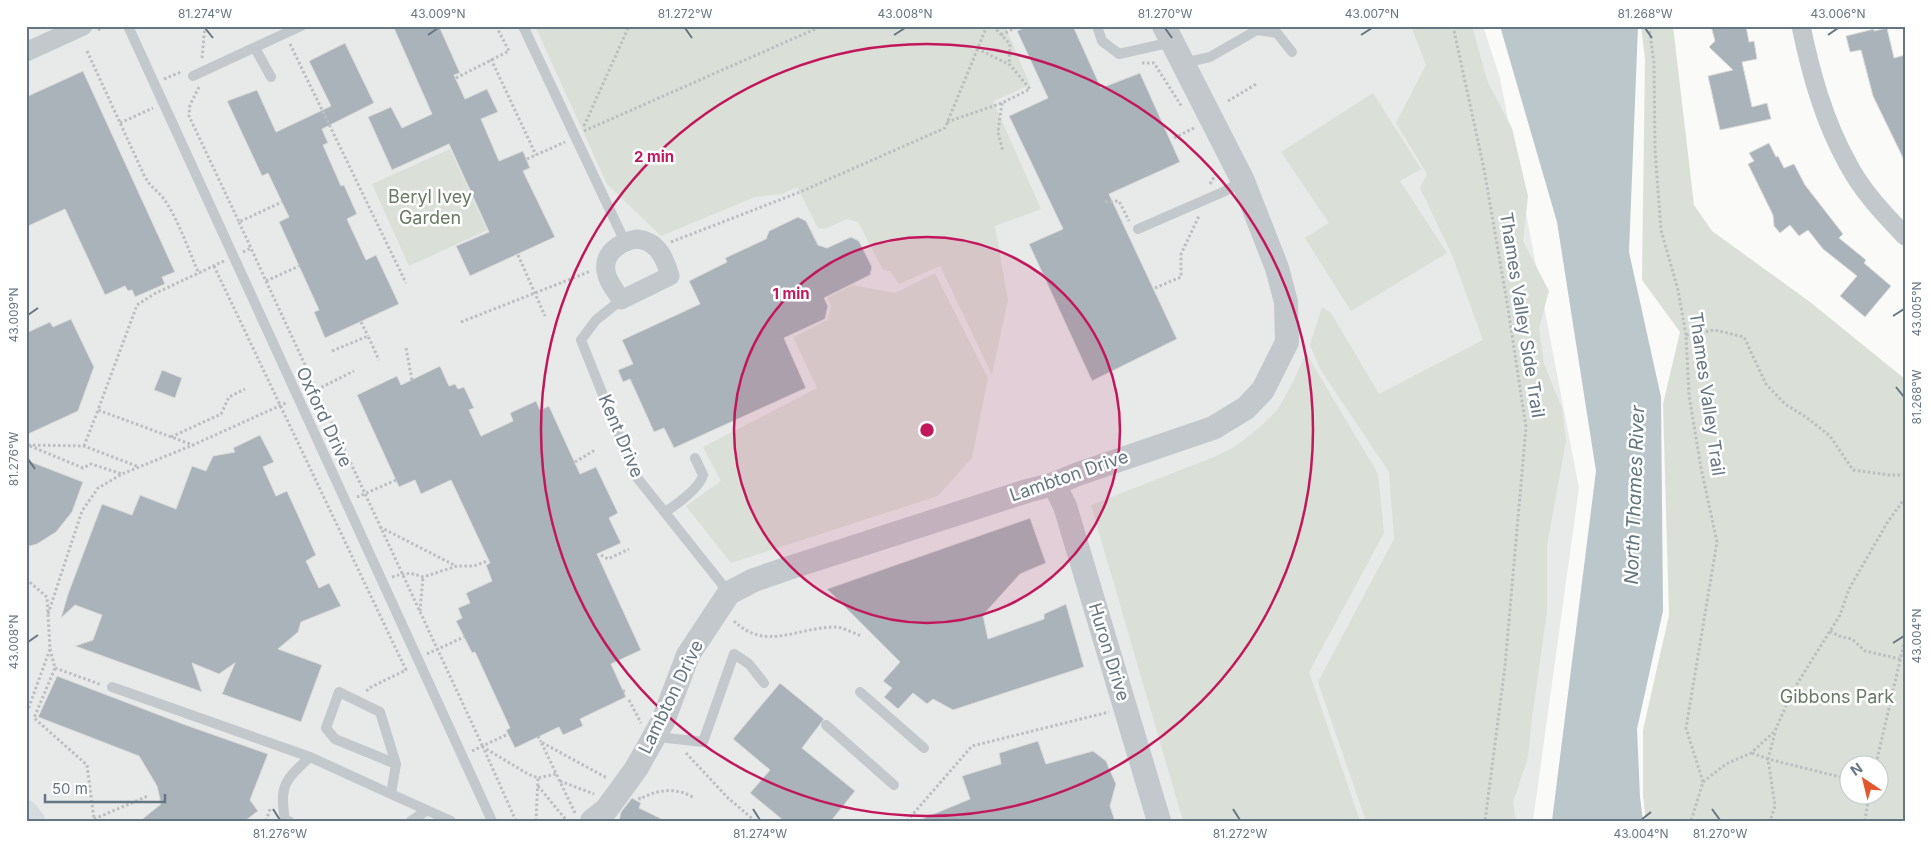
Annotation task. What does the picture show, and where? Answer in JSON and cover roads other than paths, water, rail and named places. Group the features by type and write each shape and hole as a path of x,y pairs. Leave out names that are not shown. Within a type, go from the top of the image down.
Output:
{"main road":[{"path":"26,813 32,821"}],"street":[{"path":"26,52 84,26"},
{"path":"1801,26 1808,60 1825,118 1848,165 1876,205 1905,236"},
{"name":"Lambton Drive","path":"595,813 636,769 650,731 663,721 688,655 724,600 754,580 1027,491 1054,484 1085,471 1213,428 1246,408 1263,390 1287,342 1286,302 1276,268 1243,181 1168,34"},
{"name":"Kent Drive","path":"621,300 670,276 662,254 656,247 643,239 625,242"},
{"path":"621,300 610,283 606,265 611,252 625,242"},
{"name":"Huron Drive","path":"1054,484 1065,506 1159,821"}],"lane":[{"name":"Oxford Drive","path":"128,26 492,821"},
{"path":"197,80 257,53 301,26"},
{"path":"523,26 625,242"},
{"path":"1096,26 1102,41 1119,54 1168,34"},
{"path":"1182,64 1210,57 1252,30 1277,33 1292,52"},
{"path":"257,53 271,77"},
{"path":"1138,224 1212,197 1243,181"},
{"name":"Kent Drive","path":"621,300 596,320 581,340 635,475 694,551 724,600"},
{"path":"665,512 675,506 702,481 703,476 695,458"},
{"path":"650,731 667,738 703,742 734,654 749,664 764,683"},
{"path":"112,686 310,757 451,821"},
{"path":"391,794 396,764 380,712 339,692 326,728 335,740 396,764"},
{"path":"860,692 924,748"},
{"path":"826,725 894,784"},
{"path":"289,821 285,820 283,790 291,774 310,757"},
{"path":"411,821 426,810"}],"water":[{"name":"North Thames River","path":"1500,26 1638,26 1629,252 1661,397 1663,611 1637,729 1643,821 1552,821 1596,471 1557,222"}],"park label":[{"name":"Beryl Ivey Garden","path":"430,207"},
{"name":"Gibbons Park","path":"1837,697"}]}
